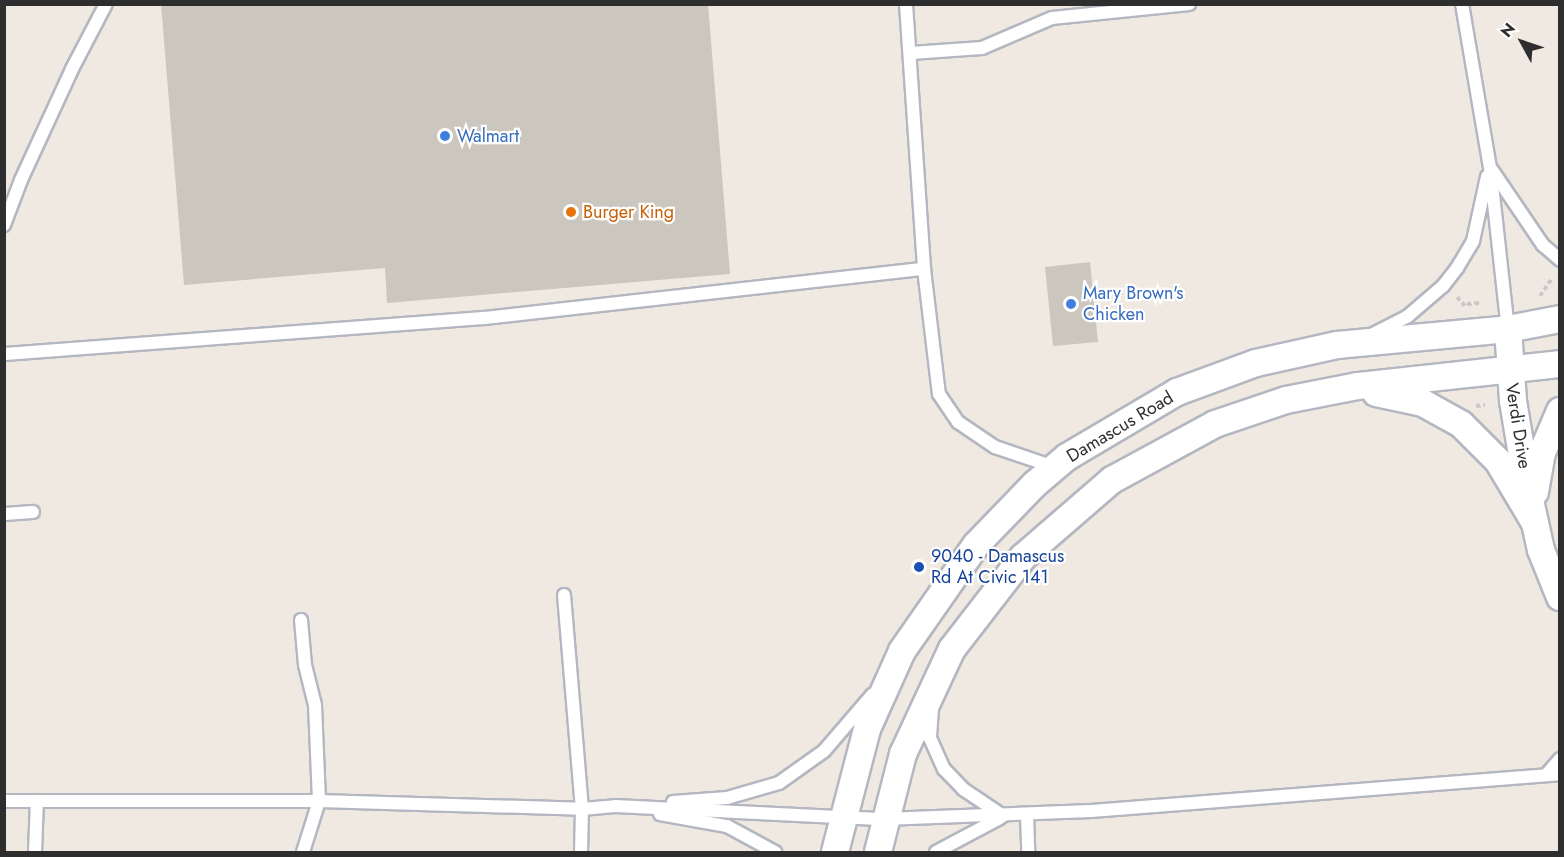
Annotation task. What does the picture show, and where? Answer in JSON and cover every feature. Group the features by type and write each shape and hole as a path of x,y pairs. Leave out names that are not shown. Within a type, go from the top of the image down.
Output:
{"street":[{"name":"Damascus Road","path":"835,852 842,817 867,729 898,661 924,614 976,545 1055,468 1102,433 1186,388 1256,363 1356,342 1508,329 1560,320"},
{"name":"Verdi Drive","path":"1508,329 1510,372 1535,523 1560,597"},
{"path":"878,852 884,819 903,753 933,683 957,641 997,586 1051,529 1089,497 1145,459 1197,432 1250,411 1314,394 1510,372 1560,364"},
{"path":"1314,394 1398,396 1446,414 1498,461 1535,523"},
{"name":"Verdi Drive","path":"1535,523 1538,470 1560,411"}],"lane":[{"path":"4,225 21,180 72,69 106,4"},
{"path":"906,4 924,269 939,394 958,422 995,447 1055,468"},
{"path":"911,53 982,48 1052,18 1189,4"},
{"path":"1462,4 1490,167 1508,329"},
{"path":"1490,167 1543,245 1560,260"},
{"path":"1356,342 1408,316 1450,277 1473,241 1490,167"},
{"path":"4,354 506,316 924,269"},
{"path":"4,514 33,512"},
{"path":"564,595 582,809 581,852"},
{"path":"301,620 305,665 315,705 319,801 303,852"},
{"path":"4,801 319,801 582,809 727,798 779,783 824,751 898,661"},
{"path":"933,683 930,738 944,769 963,789 1004,816"},
{"path":"615,807 884,819 1027,815 1553,774 1560,759"},
{"path":"35,852 37,801"},
{"path":"615,807 727,826 775,852"},
{"path":"1027,815 1028,852"},
{"path":"936,852 1004,816"}],"path":[{"path":"1540,296 1552,278"},
{"path":"1455,295 1467,304 1480,303"},
{"path":"1467,304 1468,318"}],"building":[{"name":"Walmart","path":"161,4 708,4 730,274 387,303 385,268 184,285"},
{"name":"Mary Brown's Chicken","path":"1090,262 1098,342 1053,346 1045,267"}],"place":[{"name":"Walmart","path":"445,136"},
{"name":"Burger King","path":"571,212"},
{"name":"Mary Brown's Chicken","path":"1071,304"},
{"name":"9040 - Damascus Rd At Civic 141","path":"919,567"}]}
